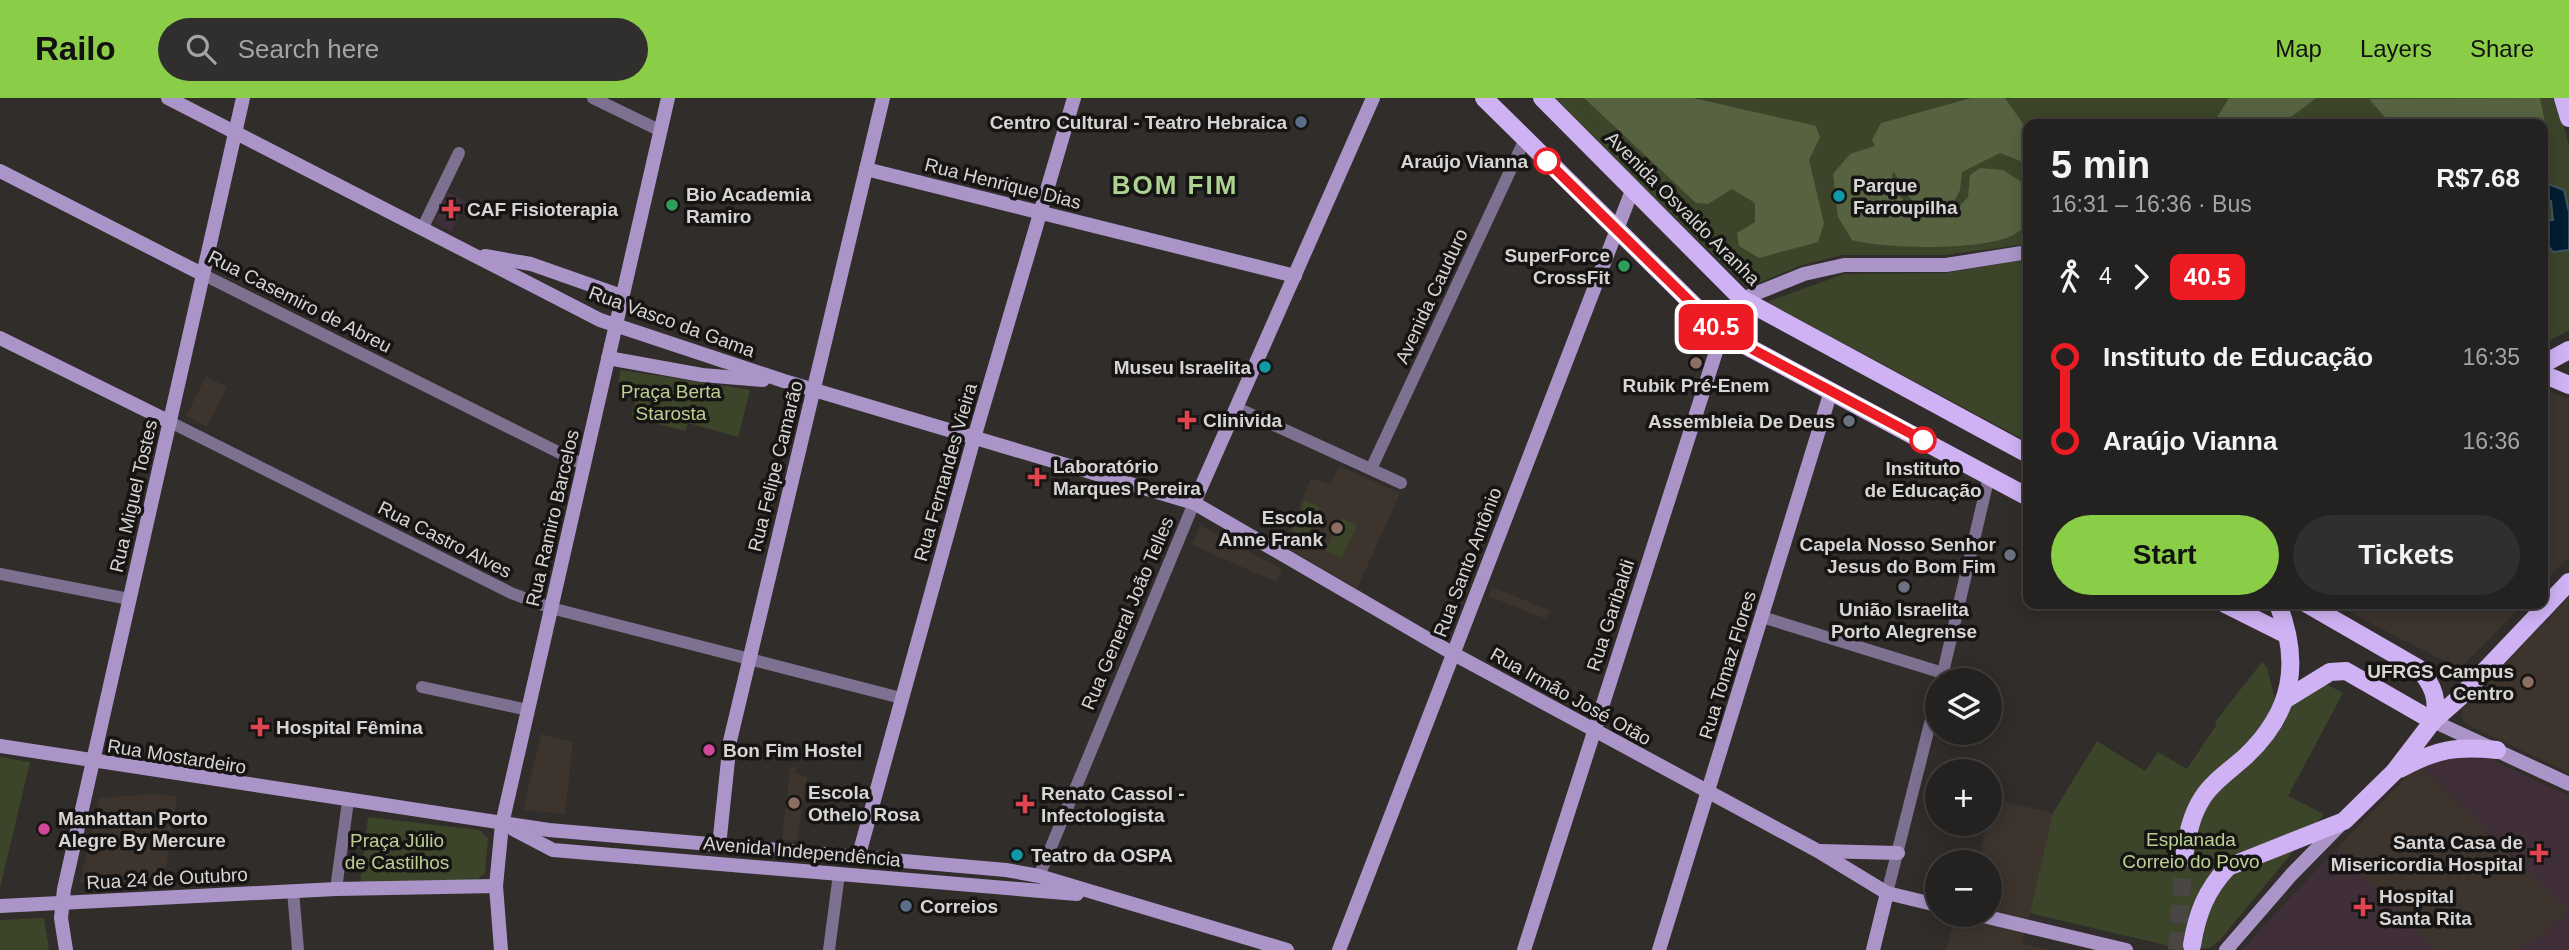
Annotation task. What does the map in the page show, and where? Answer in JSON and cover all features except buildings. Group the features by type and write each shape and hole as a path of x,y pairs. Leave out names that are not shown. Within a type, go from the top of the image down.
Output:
{"main road":[{"path":"1484,98 1722,333 2023,494"},
{"name":"Avenida Osvaldo Aranha","path":"1542,98 1742,299 2023,451"},
{"path":"2563,98 2569,118"},
{"path":"2548,361 2569,350"},
{"path":"2548,376 2569,384"},
{"path":"2548,604 2569,582"},
{"path":"2235,609 2287,635"},
{"path":"2279,609 2292,659 2286,699"},
{"path":"2316,609 2418,668 2435,693 2433,721"},
{"path":"2192,945 2204,900 2228,867 2344,821 2394,772 2433,721 2459,698 2543,609"},
{"path":"2184,858 2195,810 2205,793 2249,753 2286,699 2330,672 2346,671 2433,721"},
{"path":"2394,772 2427,754 2461,746 2497,750"}],"street":[{"name":"Rua Vasco da Gama","path":"168,98 600,320 784,381 1194,503"},
{"name":"Rua Miguel Tostes","path":"66,950 62,903 90,762 243,98"},
{"path":"593,98 661,131"},
{"name":"Rua Ramiro Barcelos","path":"501,950 496,886 502,824 668,98"},
{"name":"Rua Felipe Camarão","path":"719,846 730,741 883,98"},
{"name":"Rua Fernandes Vieira","path":"858,858 974,438 1074,98"},
{"name":"Rua General João Telles","path":"1039,876 1194,503 1373,98"},
{"name":"Avenida Cauduro","path":"1371,470 1525,139"},
{"path":"422,229 459,153"},
{"name":"Rua Henrique Dias","path":"866,169 1295,276"},
{"name":"Rua Casemiro de Abreu","path":"0,171 584,465"},
{"name":"Rua Santo Antônio","path":"1339,950 1633,188"},
{"path":"467,252 531,264 622,300"},
{"path":"1742,299 1804,274 1844,265 1946,265 2023,252"},
{"name":"Rua Garibaldi","path":"1524,950 1722,333 1742,299"},
{"name":"Rua Castro Alves","path":"0,338 511,593 551,608 901,698"},
{"path":"610,352 702,375 784,381"},
{"name":"Rua Tomaz Flores","path":"1659,950 1831,391"},
{"path":"1237,408 1401,483"},
{"path":"1944,668 1989,476"},
{"name":"Rua Irmão José Otão","path":"1194,503 1452,653 1818,851 1887,893 1925,902"},
{"path":"0,574 129,599"},
{"path":"1762,617 1925,671"},
{"path":"422,687 528,710"},
{"path":"2433,721 2569,784"},
{"path":"1873,950 1925,744"},
{"name":"Rua Mostardeiro","path":"0,746 348,801"},
{"path":"348,801 336,889 496,886"},
{"name":"Avenida Independência","path":"348,801 502,824 719,846 1006,870 1039,876 1287,950"},
{"path":"479,886 490,876 493,838 482,821"},
{"path":"2226,950 2291,875 2344,821"},
{"name":"Avenida Independência","path":"502,824 553,850 1104,897"},
{"path":"1818,851 1898,853"},
{"path":"829,950 839,874"},
{"name":"Rua 24 de Outubro","path":"0,906 336,889"},
{"path":"293,891 298,950"},
{"path":"2002,922 2085,945 2126,950"}],"shaded area":[{"name":"CAF Fisioterapia","path":"448,192 466,201 451,231 434,223"},
{"path":"206,376 227,387 207,427 186,416"},
{"path":"2548,391 2569,399 2569,557 2548,579"},
{"name":"Escola Anne Frank","path":"1339,466 1400,493 1357,589 1283,545 1311,478 1330,485"},
{"path":"1200,525 1282,569 1276,582 1192,545"},
{"path":"1492,587 1549,610 1546,619 1489,596"},
{"name":"UFRGS Campus Centro","path":"2569,596 2569,773 2464,723 2461,716 2462,709"},
{"name":"UFRGS Campus Centro","path":"2344,609 2518,609 2459,669"},
{"path":"541,734 573,742 565,814 523,810"},
{"path":"2097,741 2086,926 2030,913 2022,943 2050,950 1946,950 1952,927 1963,930 1964,927 2002,927 2002,850 1981,850 1984,836 2002,836 2002,801 2053,813"},
{"name":"Santa Casa de Misericordia Hospital","path":"2457,753 2490,759 2569,796 2569,911 2419,764"},
{"path":"2419,764 2569,911 2551,928 2517,950 2435,950 2336,849"},
{"name":"Escola Othelo Rosa","path":"790,767 796,767 795,773 807,777 797,841 782,840"},
{"path":"157,794 177,797 164,881 95,886 80,882 99,798"},
{"name":"Santa Casa de Misericordia Hospital","path":"2336,849 2399,912 2435,950 2242,950"},
{"path":"2569,911 2569,950 2517,950 2551,928"}],"green space":[{"name":"Parque Farroupilha","path":"1552,98 2557,98 2569,147 2569,330 2548,341 2548,119 2023,119 2023,245 1945,255 1842,255 1799,266 1747,288"},
{"path":"1584,98 1693,98 1816,126 1820,137 1809,160 1824,223 1818,242 1759,258 1739,246 1737,233 1755,222 1755,203 1732,189 1708,204 1696,203"},
{"path":"1971,98 2005,98 2023,124 2023,162 2000,153 1962,172 1960,190 1953,204 1916,207 1893,171 1891,187 1915,212 1956,210 1968,197 1970,175 1980,168 2003,170 2023,183 2023,228 2005,238 1962,246 1911,247 1852,240 1838,217 1833,174 1850,154 1875,146 1872,140 1881,123"},
{"path":"2229,98 2316,98 2289,119 2216,119"},
{"path":"2540,98 2544,119 2387,119 2369,99"},
{"name":"Parque Farroupilha","path":"2023,260 2023,439 1767,302 1844,274 1945,273"},
{"name":"Praça Berta Starosta","path":"621,370 750,390 738,437 688,423 685,431 631,417 639,388 618,382"},
{"path":"1305,500 1320,507 1303,546 1290,538"},
{"path":"1340,518 1357,525 1342,558 1326,551"},
{"name":"Esplanada Correio do Povo","path":"2262,662 2267,667 2277,708 2326,684 2343,693 2288,796 2324,814 2220,940 2210,948 2186,950 2030,913 2053,813 2097,741 2145,771 2158,752 2187,769 2217,724 2215,722"},
{"path":"0,757 30,762 0,888"},
{"name":"Praça Júlio de Castilhos","path":"368,817 479,830 488,838 485,873 475,881 360,883"},
{"path":"44,918 49,950 0,950 0,920"}],"water":[{"path":"2548,184 2564,190 2569,212 2569,250 2553,252 2548,246 2548,220 2553,220 2551,201 2548,199"}],"tunnel":[{"path":"2177,950 2184,858"}],"bus line":[{"name":"40.5","path":"1547,161 1722,333 1923,440"}],"place":[{"name":"Centro Cultural - Teatro Hebraica","path":"1301,122"},
{"name":"Araújo Vianna","path":"1547,161"},
{"name":"Parque Farroupilha","path":"1839,196"},
{"name":"Bio Academia Ramiro","path":"672,205"},
{"name":"CAF Fisioterapia","path":"451,209"},
{"name":"SuperForce CrossFit","path":"1624,266"},
{"name":"Rubik Pré-Enem","path":"1696,363"},
{"name":"Museu Israelita","path":"1265,367"},
{"name":"Clinivida","path":"1187,420"},
{"name":"Assembleia De Deus","path":"1849,421"},
{"name":"Instituto de Educação","path":"1923,440"},
{"name":"Laboratório Marques Pereira","path":"1037,477"},
{"name":"Escola Anne Frank","path":"1337,528"},
{"name":"Capela Nosso Senhor Jesus do Bom Fim","path":"2010,555"},
{"name":"União Israelita Porto Alegrense","path":"1904,587"},
{"name":"UFRGS Campus Centro","path":"2528,682"},
{"name":"Hospital Fêmina","path":"260,727"},
{"name":"Bon Fim Hostel","path":"709,750"},
{"name":"Escola Othelo Rosa","path":"794,803"},
{"name":"Renato Cassol - Infectologista","path":"1025,804"},
{"name":"Manhattan Porto Alegre By Mercure","path":"44,829"},
{"name":"Santa Casa de Misericordia Hospital","path":"2539,853"},
{"name":"Teatro da OSPA","path":"1017,855"},
{"name":"Correios","path":"906,906"},
{"name":"Hospital Santa Rita","path":"2363,907"}],"district":[{"name":"BOM FIM","path":"1175,185"}]}
